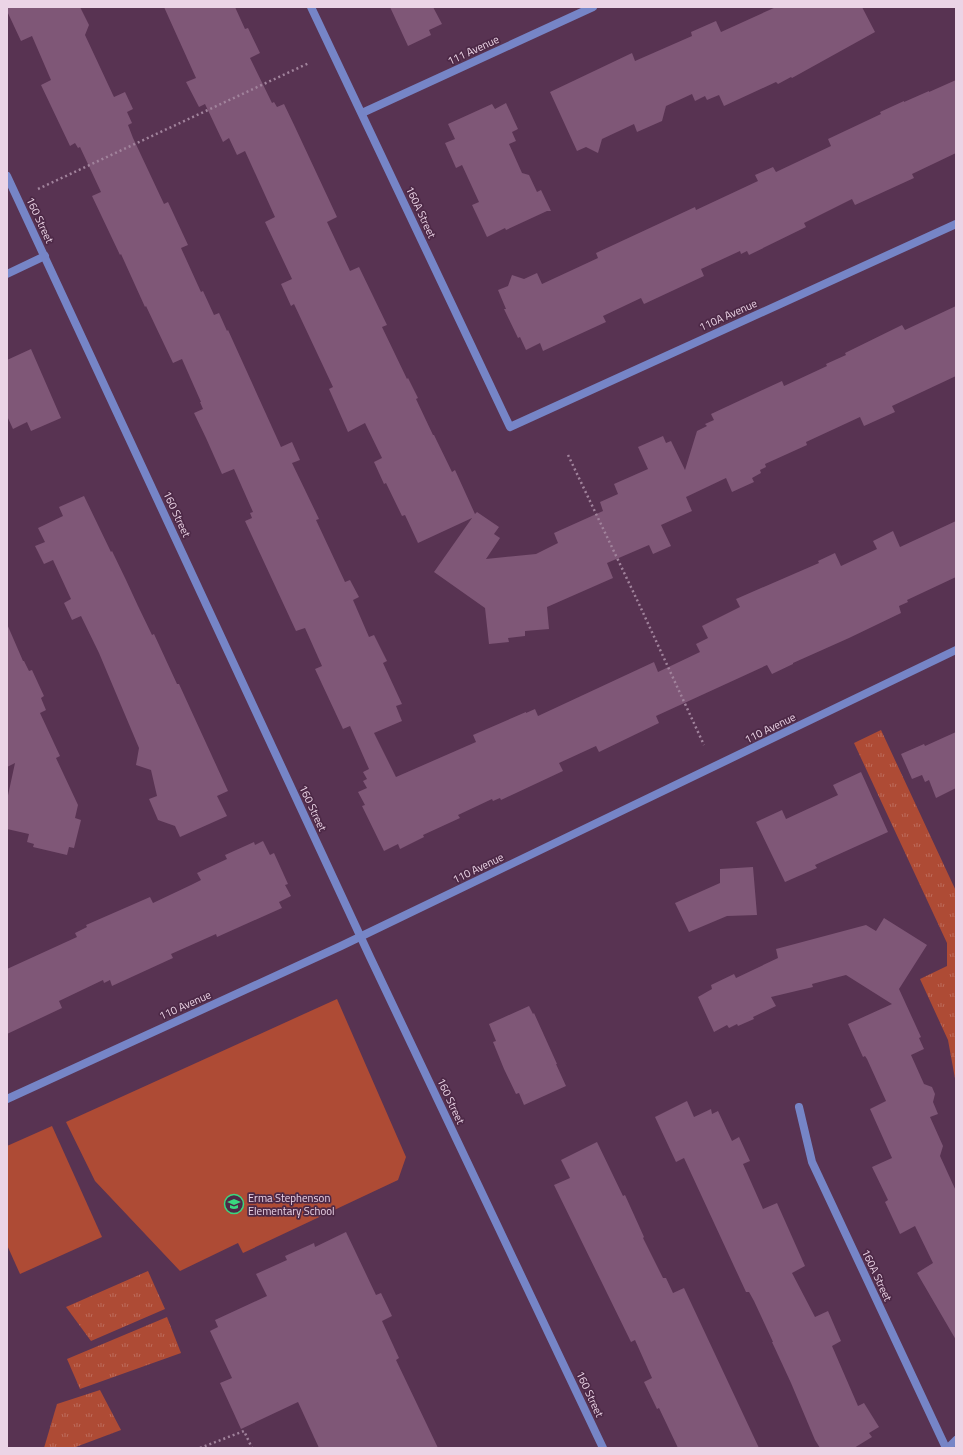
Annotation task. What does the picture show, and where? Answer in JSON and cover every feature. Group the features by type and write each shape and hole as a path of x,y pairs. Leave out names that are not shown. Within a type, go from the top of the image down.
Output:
{"street":[{"name":"160A Street","path":"311,7 510,426"},
{"name":"111 Avenue","path":"362,113 593,7"},
{"name":"160 Street","path":"7,176 361,937 603,1448"},
{"name":"110A Avenue","path":"510,426 956,224"},
{"path":"7,274 45,256"},
{"name":"110 Avenue","path":"7,1099 361,937 956,650"},
{"name":"160A Street","path":"799,1107 812,1162 947,1448"},
{"path":"947,1448 956,1440"}],"path":[{"path":"38,189 308,63"},
{"path":"568,456 639,604 704,745"},
{"path":"200,1448 244,1431 252,1448"}],"green space":[{"path":"881,730 956,891 956,1084 948,1040 920,979 947,966 947,943 854,743"},
{"path":"337,999 406,1157 398,1180 243,1253 238,1243 180,1271 95,1181 66,1122"},
{"path":"52,1126 102,1237 20,1274 7,1245 7,1146"},
{"path":"148,1271 165,1309 91,1341 66,1307"},
{"path":"167,1317 181,1353 80,1389 67,1359"},
{"path":"100,1390 121,1430 73,1448 44,1448 57,1404"}],"building":[{"path":"7,7 80,7 89,25 85,35 114,97 125,92 133,109 127,112 132,123 128,125 164,204 168,202 188,245 181,248 201,292 203,291 214,315 219,313 227,331 228,330 281,447 292,442 300,460 292,463 319,519 316,520 345,582 350,580 359,597 353,600 369,637 374,635 387,661 383,663 402,704 396,706 402,721 374,733 396,777 476,742 473,735 526,712 535,709 538,716 654,662 658,672 700,652 696,644 708,638 702,626 740,607 736,599 819,563 818,561 835,553 841,566 877,549 873,541 893,531 900,547 956,521 956,577 907,600 908,602 899,606 901,613 849,638 772,674 767,665 656,716 659,723 599,752 596,746 559,763 563,771 501,800 500,798 493,801 492,799 458,815 460,818 423,835 424,837 400,849 398,844 384,851 362,806 365,805 358,792 367,788 363,781 367,779 363,772 369,769 350,726 343,729 315,669 322,666 305,628 296,631 245,521 252,518 250,513 253,512 234,469 222,474 194,413 203,409 182,359 173,363 92,196 101,192 80,147 78,148 75,143 70,146 41,85 51,80 32,36 21,41 7,11"},
{"path":"164,7 235,7 245,29 248,28 260,53 250,58 272,103 274,102 277,107 284,104 295,127 337,217 327,222 350,271 359,267 387,325 382,327 407,379 408,378 418,398 416,399 433,435 452,472 455,470 475,514 477,512 499,527 494,534 500,538 486,559 536,554 558,543 554,533 603,511 600,502 618,494 614,484 648,469 638,447 663,436 666,443 671,441 685,470 697,431 707,426 705,424 714,420 711,414 782,381 784,386 827,366 826,364 846,355 845,353 902,325 905,330 956,306 956,376 892,406 895,412 864,426 860,417 806,442 807,445 765,464 766,467 760,470 761,473 752,478 754,482 732,492 726,478 686,497 692,511 661,525 671,546 653,554 649,545 607,563 613,578 547,607 549,629 525,631 525,636 508,638 509,642 489,644 485,608 434,572 472,518 418,543 405,515 402,516 386,483 384,484 374,462 382,458 365,423 348,432 329,389 333,387 294,304 291,306 281,284 292,279 265,222 275,217 245,151 237,155 229,138 223,142 205,104 199,107 186,82 196,78"},
{"path":"390,7 433,7 442,24 429,30 431,35 408,46"},
{"path":"776,7 862,7 875,32 792,78 791,77 778,84 776,82 724,106 719,95 707,100 705,96 695,101 692,94 666,106 662,121 637,132 634,124 602,139 598,153 586,147 577,151 550,92 632,53 635,61 692,36 691,32 716,21 721,32"},
{"path":"956,80 956,153 912,174 914,178 855,205 852,199 804,223 806,227 749,255 747,251 741,254 740,251 701,269 704,276 644,304 641,298 603,316 606,322 543,351 540,343 526,350 520,337 518,338 504,309 506,309 498,290 508,286 512,275 524,279 537,273 542,284 598,258 596,253 695,207 696,210 758,181 755,175 773,167 776,172 831,146 828,139 881,114 880,112"},
{"path":"506,103 518,129 512,132 516,141 509,144 522,173 529,175 537,192 541,190 551,211 547,211 506,230 505,228 487,237 472,205 479,202 462,165 456,168 445,143 455,139 448,124 492,104 495,109"},
{"path":"31,349 61,418 31,431 27,422 13,429 7,416 7,360"},
{"path":"84,496 152,635 154,634 177,684 179,684 228,791 217,796 227,816 180,837 175,826 158,820 149,799 157,796 151,770 136,765 139,748 99,653 81,616 72,620 64,603 71,599 53,560 44,564 35,546 45,542 38,528 63,516 59,507"},
{"path":"7,624 23,661 29,671 32,670 44,696 41,698 46,710 40,713 60,756 56,758 78,805 75,818 81,820 74,848 69,847 67,855 33,847 34,844 27,842 29,834 7,829 7,800 15,763 7,767"},
{"path":"956,732 956,788 936,798 929,780 925,782 922,775 912,779 901,754 924,744 925,746"},
{"path":"861,772 888,832 815,865 817,868 785,882 756,822 782,810 786,819 838,795 833,785"},
{"path":"263,841 270,855 274,853 288,884 285,885 291,896 279,902 282,908 217,937 216,934 171,954 173,958 112,986 110,980 104,983 103,980 59,1001 62,1008 7,1034 7,969 77,937 75,933 87,927 86,925 150,897 153,903 201,880 197,873 227,859 225,855 254,842 255,845"},
{"path":"753,867 757,915 727,916 689,932 675,903 720,883 720,869"},
{"path":"884,918 927,945 899,989 921,1037 919,1038 924,1049 911,1055 924,1084 932,1087 935,1094 933,1102 938,1114 930,1117 943,1146 940,1156 956,1191 956,1340 917,1273 933,1263 915,1226 900,1234 885,1202 888,1200 872,1167 892,1158 870,1109 886,1101 867,1059 865,1056 863,1057 848,1024 892,1004 846,975 812,984 813,987 771,997 776,1006 753,1017 754,1019 738,1026 737,1024 729,1028 727,1025 714,1032 698,997 712,989 711,985 734,974 736,978 778,958 776,949 866,925 876,931"},
{"path":"529,1006 533,1014 534,1013 566,1086 524,1105 519,1093 516,1094 504,1069 493,1042 496,1041 489,1024"},
{"path":"687,1101 694,1117 711,1109 712,1114 718,1111 732,1141 739,1137 750,1161 743,1164 763,1209 777,1203 805,1266 792,1273 815,1317 828,1311 841,1341 832,1346 858,1406 864,1403 879,1427 869,1433 872,1437 854,1448 820,1448 815,1440 754,1301 749,1292 746,1292 684,1158 676,1162 655,1117"},
{"path":"597,1142 623,1196 625,1195 644,1237 643,1238 663,1278 666,1278 673,1293 684,1288 759,1448 678,1448 659,1408 657,1409 644,1382 652,1378 635,1340 631,1342 554,1185 570,1178 561,1160"},
{"name":"Erma Stephenson Elementary School","path":"346,1232 376,1295 381,1293 392,1316 382,1321 399,1358 396,1360 438,1448 319,1448 298,1402 241,1429 220,1383 232,1378 210,1331 218,1327 215,1320 267,1296 256,1274 287,1260 285,1256 314,1243 315,1247"}],"place":[{"name":"Erma Stephenson Elementary School","path":"234,1204"}]}
